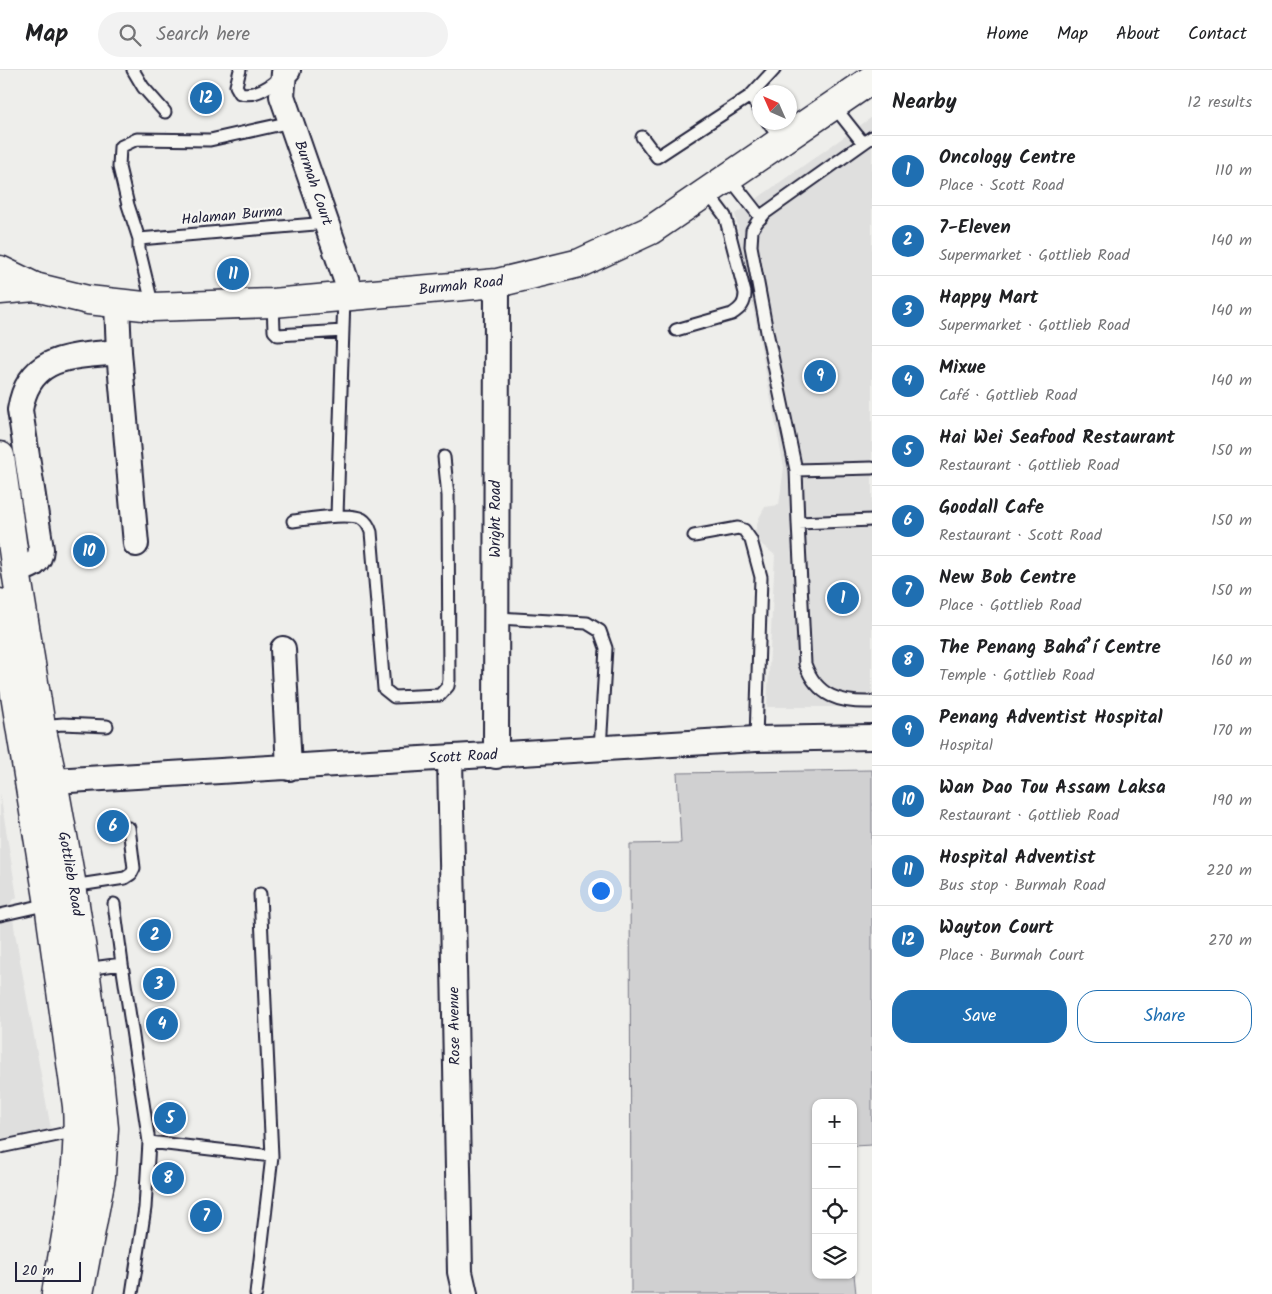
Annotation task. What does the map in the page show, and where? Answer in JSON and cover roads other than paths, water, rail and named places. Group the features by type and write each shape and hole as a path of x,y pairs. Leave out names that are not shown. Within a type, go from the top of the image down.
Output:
{"main road":[{"name":"Burmah Road","path":"0,270 35,287 88,300 153,307 273,303 497,283 580,263 651,230 730,177 775,132 833,105 872,78"},
{"path":"0,290 35,287"},
{"name":"Gottlieb Road","path":"0,456 41,726 41,783 49,904 72,1068 91,1129 101,1177 79,1294"},
{"name":"Gottlieb Road","path":"0,603 41,783 72,886 85,969 91,1129 77,1164 56,1294"}],"street":[{"name":"Burmah Court","path":"286,72 282,96 327,223 348,297"},
{"name":"Wright Road","path":"496,756 497,283"},
{"path":"117,304 119,352 136,544"},
{"path":"16,571 34,566 38,561 41,549 20,410 22,394 43,367 58,359 119,352"},
{"path":"283,650 289,768"},
{"name":"Scott Road","path":"41,783 756,739 872,736"},
{"name":"Rose Avenue","path":"450,758 460,1272 465,1294"}],"lane":[{"path":"132,70 143,87 165,112"},
{"path":"240,70 236,86 240,93 249,95 274,83 286,72"},
{"path":"642,137 657,157 750,96 774,70"},
{"path":"833,105 867,140 760,218 752,230 751,246 796,470 805,664 810,678 822,690 835,698 851,703 872,702"},
{"path":"153,307 119,167 120,147 137,139 210,140 291,122"},
{"path":"730,177 760,218"},
{"path":"676,330 732,314 745,303 745,293 725,216 707,192"},
{"name":"Halaman Burma","path":"138,239 327,223"},
{"path":"337,516 343,331 348,297"},
{"path":"273,303 274,331 278,335 343,331"},
{"path":"293,521 337,516 361,518 369,526 384,689 394,697 440,695 448,686 449,680 448,496 444,457"},
{"path":"796,470 872,468"},
{"path":"798,523 872,520"},
{"path":"694,536 738,528 744,530 751,540 761,577 756,739"},
{"path":"496,618 587,623 600,631 606,648 600,749"},
{"path":"41,726 63,724 107,726"},
{"path":"72,886 125,878 131,874 134,868 129,828"},
{"path":"256,1294 272,1156 260,894"},
{"path":"0,915 49,904"},
{"path":"114,904 149,1142 145,1208 132,1294"},
{"path":"85,969 122,964"},
{"path":"0,1148 91,1129"},
{"path":"149,1142 272,1156"}],"place":[{"name":"Wayton Court","path":"206,98"},
{"name":"Hospital Adventist","path":"233,274"},
{"name":"Penang Adventist Hospital","path":"820,376"},
{"name":"Wan Dao Tou Assam Laksa","path":"89,551"},
{"name":"Oncology Centre","path":"843,598"},
{"name":"Goodall Cafe","path":"113,826"},
{"name":"7-Eleven","path":"155,935"},
{"name":"Happy Mart","path":"159,984"},
{"name":"Mixue","path":"162,1024"},
{"name":"Hai Wei Seafood Restaurant","path":"170,1118"},
{"name":"The Penang Bahá’í Centre","path":"168,1178"},
{"name":"New Bob Centre","path":"206,1216"}]}
